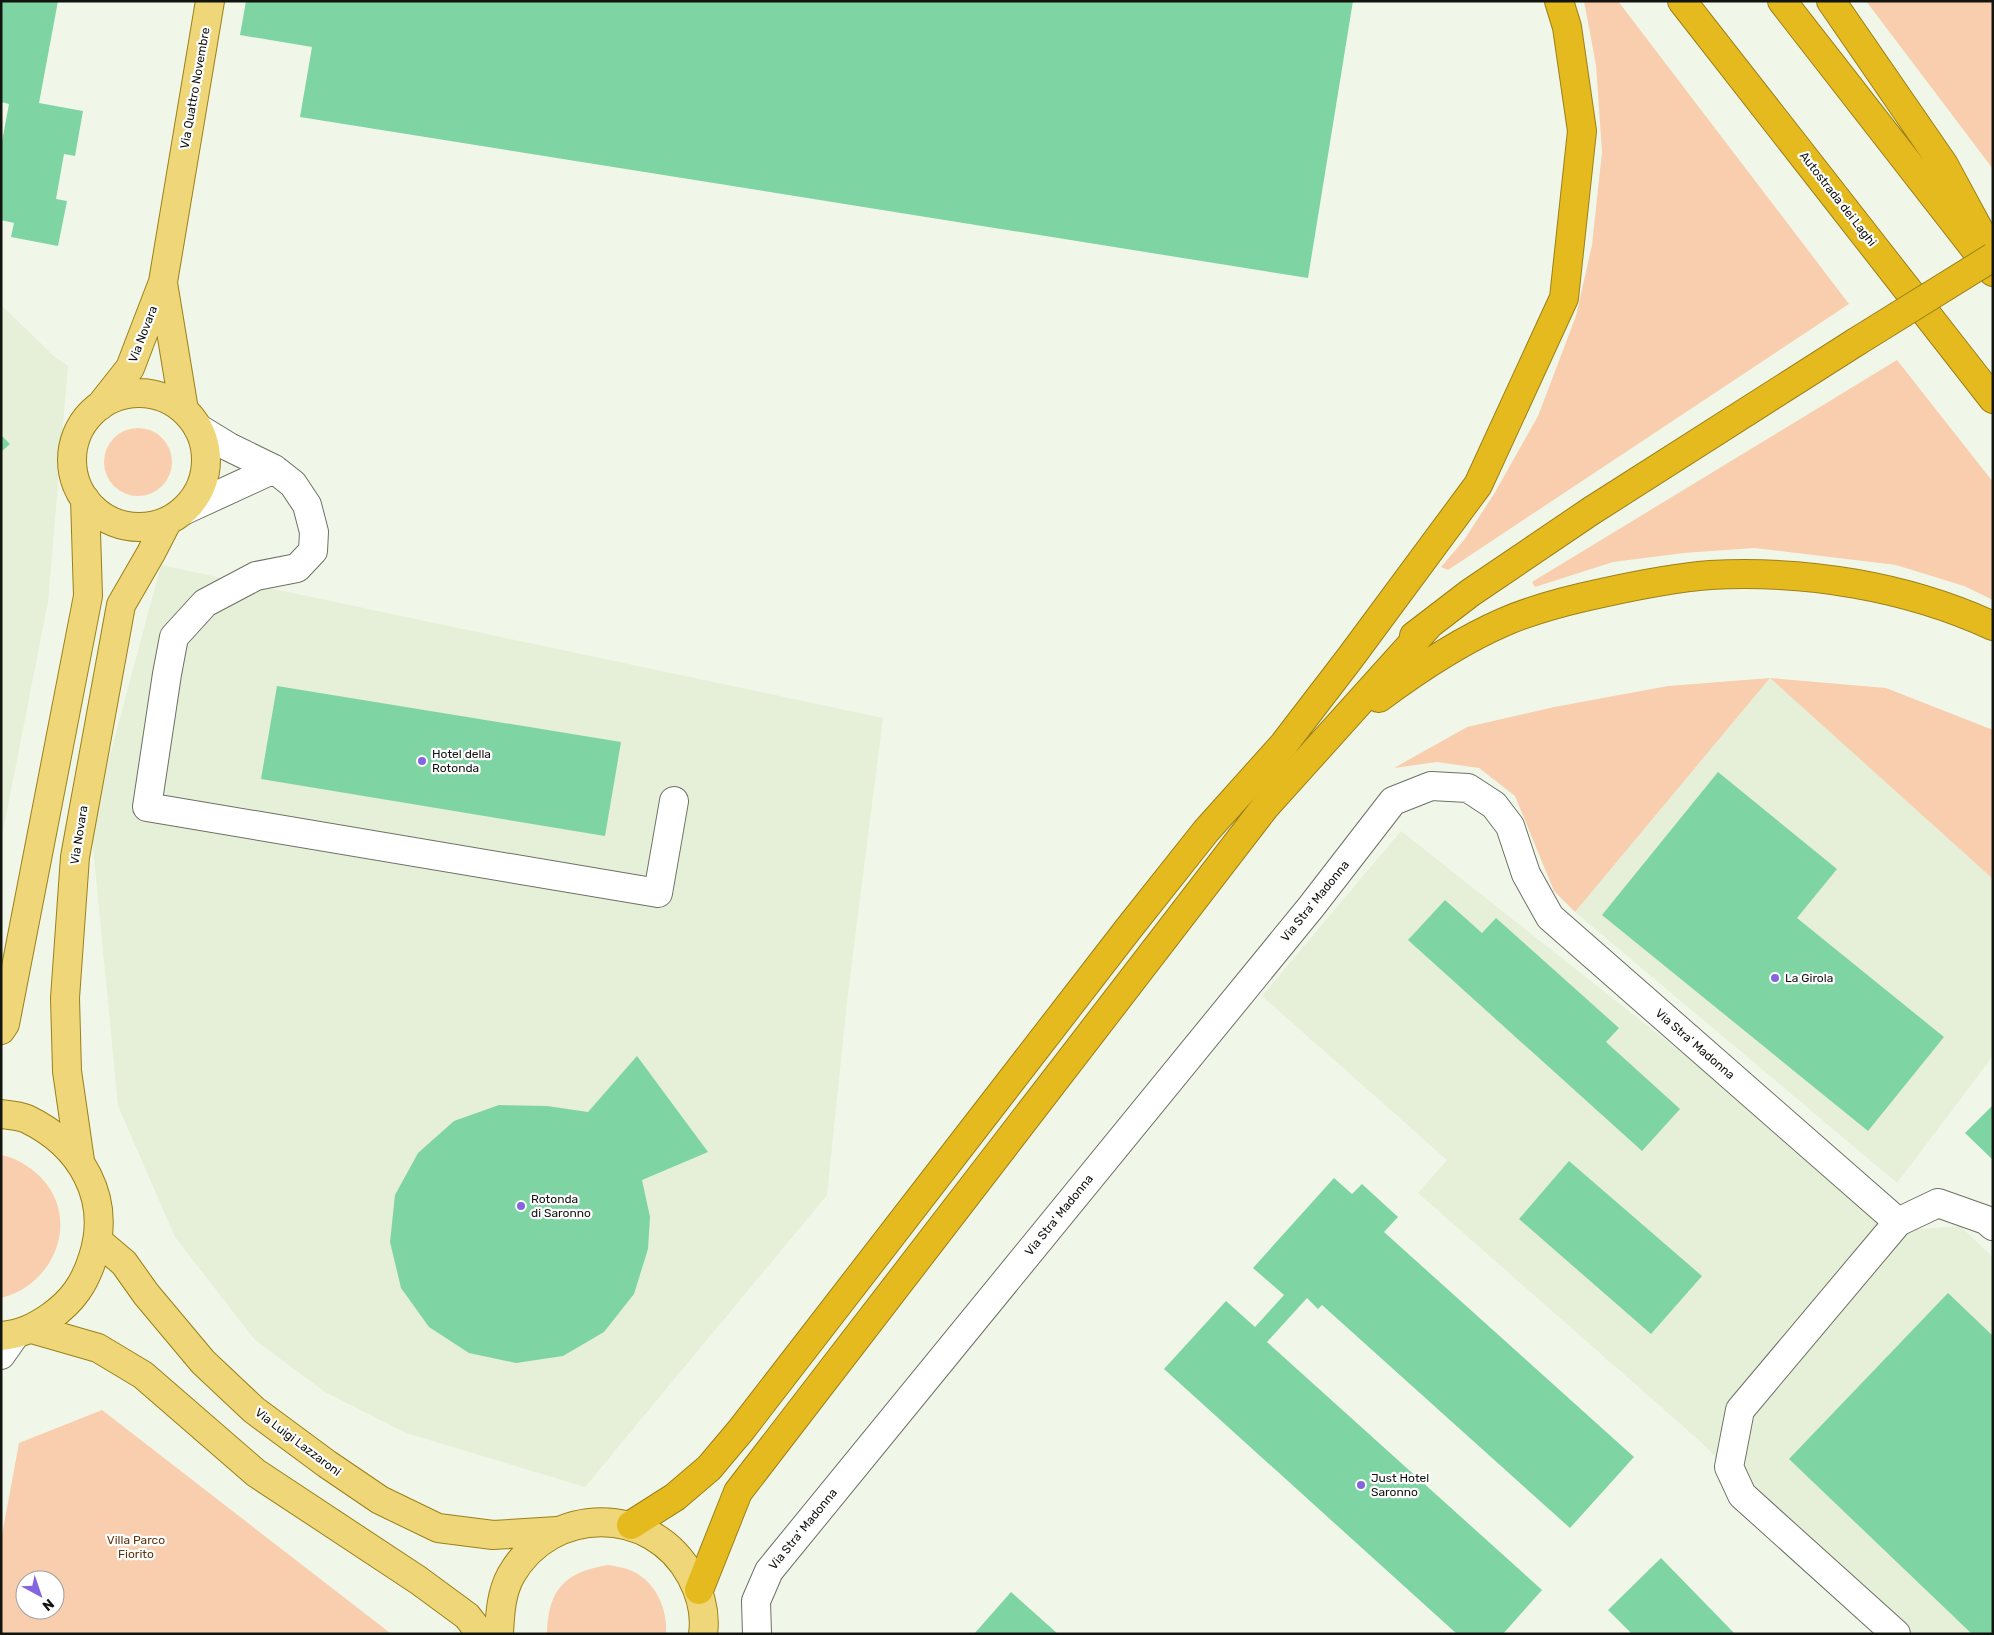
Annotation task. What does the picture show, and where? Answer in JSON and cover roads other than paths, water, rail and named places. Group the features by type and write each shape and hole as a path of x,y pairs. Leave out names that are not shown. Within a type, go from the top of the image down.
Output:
{"highway":[{"path":"631,1526 675,1497 702,1474 741,1430 1129,928 1206,831 1284,744 1478,485 1564,298 1582,131 1567,27 1559,1"},
{"name":"Autostrada dei Laghi","path":"1682,1 1993,399"},
{"path":"1782,1 1993,272"},
{"path":"1284,744 1350,684 1470,594 1591,511 1993,256 1944,165 1831,1"},
{"path":"1310,758 1374,701 1427,662 1504,622 1561,602 1646,583 1710,576 1770,574 1868,585 1962,612 1993,626"},
{"path":"699,1590 738,1492 1240,839 1265,808 1428,626"}],"main road":[{"name":"Via Quattro Novembre","path":"180,176 210,1"},
{"name":"Via Novara","path":"176,516 146,527 125,527 103,518 84,499 76,485 72,464 74,442 84,422 100,406 130,368 163,282 180,176"},
{"name":"Via Novara","path":"80,1161 67,1071 65,998 75,857 121,604 151,553 176,516 198,492 205,472 205,449 191,419 163,282"},
{"name":"Via Novara","path":"100,406 120,396 143,393 165,398 191,419"},
{"name":"Via Novara","path":"1,1030 8,1006 88,596 84,499"},
{"path":"1,1114 26,1118 56,1136 80,1161 93,1186 99,1214 98,1241 87,1277 64,1308 12,1339"},
{"name":"Via Luigi Lazzaroni","path":"98,1241 124,1263 146,1294 203,1362 254,1410 326,1464 380,1500 438,1528 493,1535 557,1531"},
{"path":"12,1339 98,1348 143,1375 256,1473 418,1580 467,1616 481,1634"},
{"path":"499,1634 500,1606 510,1576 530,1550 557,1531 581,1523 606,1521 631,1526 660,1540 683,1561 699,1590 704,1623 703,1634"}],"street":[{"path":"191,419 229,447 274,469 293,484 307,505 314,532 313,551 297,568 256,576 205,603 174,637 147,807 658,893 674,801"},
{"path":"176,516 274,469"},
{"name":"Via Stra' Madonna","path":"757,1634 756,1601 769,1571 1311,907 1393,801 1431,786 1468,788 1494,805 1510,826 1526,874 1550,917 1898,1222"},
{"path":"1896,1634 1742,1495 1729,1467 1740,1410 1898,1222 1938,1203 1986,1220 1993,1226"}],"place":[{"name":"Hotel della Rotonda","path":"422,761"},
{"name":"La Girola","path":"1775,978"},
{"name":"Rotonda di Saronno","path":"521,1206"},
{"name":"Just Hotel Saronno","path":"1361,1485"}],"park label":[{"name":"Villa Parco Fiorito","path":"136,1547"}]}
